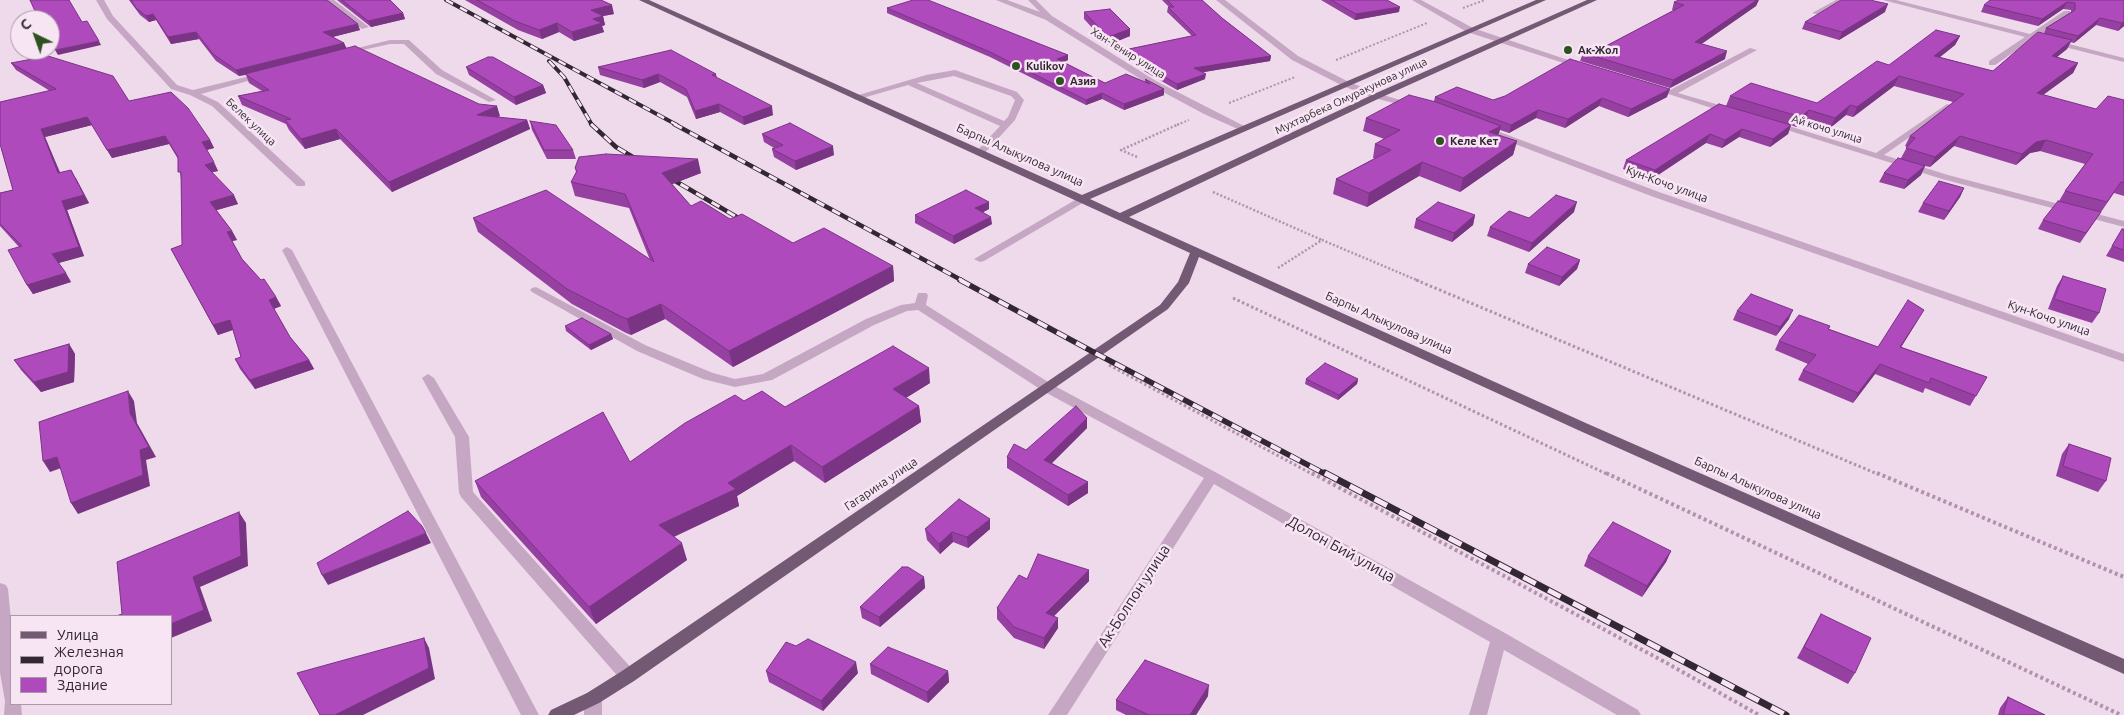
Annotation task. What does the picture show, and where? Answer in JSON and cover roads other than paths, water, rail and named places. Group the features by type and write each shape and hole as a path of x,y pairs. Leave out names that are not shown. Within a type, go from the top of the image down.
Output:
{"main road":[{"name":"Барпы Алыкулова улица","path":"643,0 1583,427 2124,667"},
{"name":"Мухтарбека Омуракунова улица","path":"1082,199 1542,0"},
{"name":"Мухтарбека Омуракунова улица","path":"1120,217 1377,96 1593,0"},
{"name":"Гагарина улица","path":"557,715 593,706 628,676 1164,307 1183,283 1196,252"}],"street":[{"name":"Белек улица","path":"100,0 110,17 174,87 193,93 215,104 301,184"},
{"path":"329,0 364,27"},
{"name":"Хан-Тенир улица","path":"1000,0 1049,18 1153,82 1207,112 1243,128"},
{"path":"1032,0 1049,18"},
{"path":"1220,0 1295,58 1346,84 1377,96 1420,107"},
{"path":"1416,0 1470,30 1595,70"},
{"path":"1816,13 1842,0"},
{"path":"1887,0 2124,60"},
{"path":"1992,63 2067,13"},
{"path":"335,55 390,42 406,42 439,72 492,100"},
{"path":"1671,93 1753,50"},
{"path":"193,93 269,73"},
{"path":"856,97 946,73 956,73 1014,94 1020,100 1012,118 980,153"},
{"path":"910,83 1006,124"},
{"path":"1643,84 1737,113"},
{"path":"1877,156 1947,108"},
{"name":"Ай кочо улица","path":"1765,122 1945,177 2124,224"},
{"name":"Кун-Кочо улица","path":"1473,125 1655,194 2124,358"},
{"path":"980,259 1082,199"},
{"path":"287,250 530,715"},
{"name":"Долон Бий улица","path":"536,290 641,348 708,376 735,383 767,376 870,322 921,301 1048,388 1212,476 1632,715"},
{"path":"428,378 462,437 466,492 628,676"},
{"name":"Ак-Болпон улица","path":"1057,715 1212,476"},
{"path":"0,590 10,687"},
{"path":"1478,715 1499,638"}],"railway":[{"path":"446,0 677,125"},
{"path":"549,61 564,77 592,125"},
{"path":"674,124 963,281"},
{"path":"592,125 616,147 643,163"},
{"path":"665,175 747,223"},
{"path":"960,280 1327,475"},
{"path":"1325,473 1786,715"}],"place":[{"name":"Ак-Жол","path":"1568,50"},
{"name":"Kulikov","path":"1016,66"},
{"name":"Азия","path":"1060,81"},
{"name":"Келе Кет","path":"1440,141"}]}
